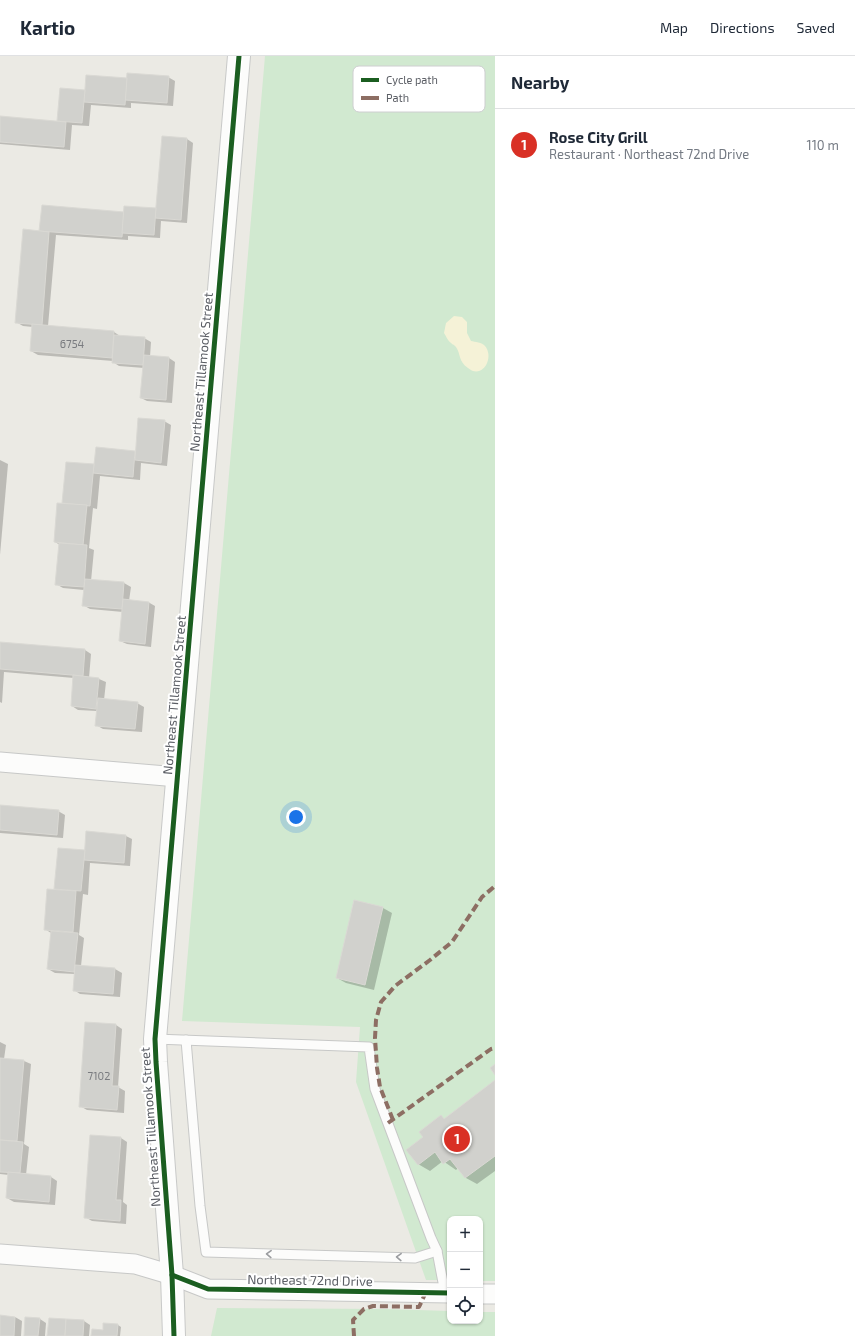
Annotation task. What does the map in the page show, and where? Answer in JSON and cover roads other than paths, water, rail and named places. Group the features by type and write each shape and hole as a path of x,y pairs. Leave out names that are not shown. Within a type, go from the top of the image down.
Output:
{"street":[{"name":"Northeast Tillamook Street","path":"174,1336 172,1275 156,1062 156,1039 239,56"},
{"path":"0,762 178,777"},
{"name":"Northeast 72nd Drive","path":"0,1254 135,1264 172,1275 208,1289 447,1293"},
{"path":"483,1294 495,1294"}],"lane":[{"path":"156,1039 369,1047 375,1088 437,1251 447,1289"},
{"path":"186,1040 200,1206 206,1252 415,1258 437,1251"}],"place":[{"name":"Rose City Grill","path":"457,1139"}]}
